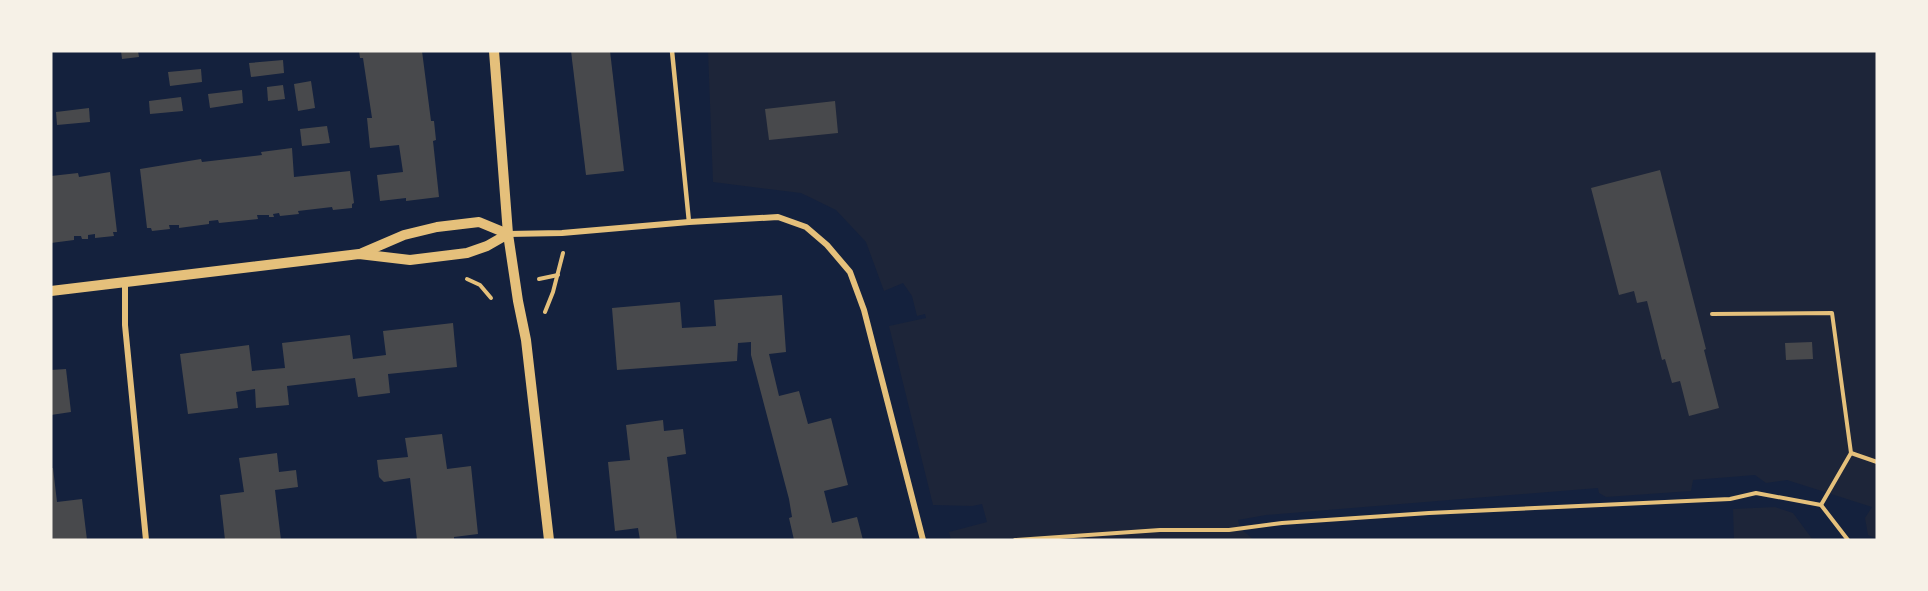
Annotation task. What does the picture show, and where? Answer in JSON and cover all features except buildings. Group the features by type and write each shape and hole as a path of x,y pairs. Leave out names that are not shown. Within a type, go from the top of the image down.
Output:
{"street":[{"path":"494,51 508,234 526,340 549,540"},
{"path":"358,254 404,235 437,227 478,222 508,234 577,232 778,217 806,227 827,245 850,272 864,310 923,540"},
{"path":"51,291 358,254 410,260 467,254 508,234"},
{"path":"125,283 125,325 146,540"}],"lane":[{"path":"672,51 690,222"}],"path":[{"path":"1712,314 1832,313 1851,453 1821,506"},
{"path":"1851,453 1877,462"},
{"path":"1016,540 1160,530 1229,530 1282,523 1429,513 1730,499 1756,493 1821,506 1848,540"}],"shaded area":[{"path":"708,51 1877,51 1877,539 1868,535 1865,518 1872,507 1787,480 1766,483 1755,475 1693,480 1691,491 1606,497 1599,493 1598,488 1266,515 1238,520 1240,528 1254,540 951,540 949,532 987,522 982,504 933,505 889,326 926,318 925,314 917,316 912,296 903,283 884,291 866,242 836,210 801,193 713,182"},
{"path":"1775,507 1793,513 1813,540 1734,540 1733,509"}]}
